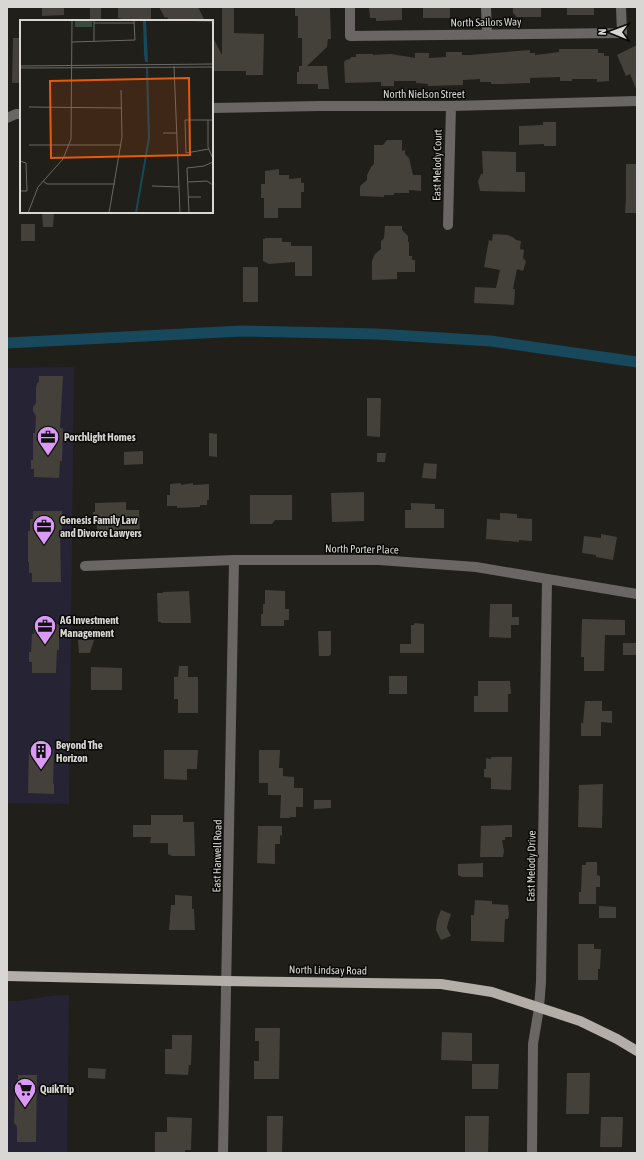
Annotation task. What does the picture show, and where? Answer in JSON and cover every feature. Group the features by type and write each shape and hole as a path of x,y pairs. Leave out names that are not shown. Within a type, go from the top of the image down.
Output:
{"main road":[{"name":"North Lindsay Road","path":"7,976 441,984 492,992 580,1021 617,1039 637,1051"}],"street":[{"name":"North Sailors Way","path":"350,7 350,36 622,33 621,7"},
{"path":"486,7 487,34"},
{"name":"North Nielson Street","path":"213,108 450,106 637,101"},
{"name":"East Melody Court","path":"448,225 450,106"},
{"path":"7,118 20,114"},
{"name":"North Porter Place","path":"85,566 234,560 379,560 476,567 637,594"},
{"name":"East Harwell Road","path":"223,1153 234,560"},
{"name":"East Melody Drive","path":"532,1153 533,1044 539,1008 541,982 547,579"}],"shaded area":[{"path":"74,367 69,804 7,803 7,368"},
{"path":"57,995 69,995 67,1153 7,1153 7,1001 19,1001"}],"building":[{"path":"42,7 64,7 64,15 42,16"},
{"path":"90,7 101,7 101,20 90,20"},
{"path":"118,7 151,7 151,19 122,20 118,18"},
{"path":"159,7 198,7 204,20 168,20 167,17 165,18"},
{"path":"222,7 234,7 234,33 264,34 263,75 246,75 246,71 213,71 213,38 222,55"},
{"path":"295,7 330,7 331,39 328,39 327,47 307,66 327,66 329,89 318,89 318,84 297,84 297,72 299,72 299,66 302,66 302,38 298,38 298,16 295,16"},
{"path":"369,7 402,7 402,20 376,21 376,18 370,18"},
{"path":"423,7 450,7 450,18 423,18"},
{"path":"513,7 541,7 541,17 517,17 513,13"},
{"path":"567,7 594,7 594,15 567,15"},
{"path":"13,38 20,38 20,83 12,83"},
{"path":"637,45 637,91 630,74 626,76 617,55"},
{"path":"559,49 598,49 598,53 604,53 604,56 609,56 609,81 597,82 597,79 572,79 572,81 560,81 560,77 530,78 530,83 502,84 480,82 480,79 463,80 463,85 428,86 428,84 416,83 416,81 394,81 394,86 381,86 381,82 345,83 344,62 351,57 356,57 356,54 391,54 415,58 415,53 429,53 429,58 446,57 446,52 462,52 462,55 469,55 530,50 530,53 535,53 535,55 559,52"},
{"path":"543,122 556,122 556,146 544,146 544,144 519,145 519,126 543,125"},
{"path":"387,140 402,140 402,151 405,150 405,154 409,158 413,175 421,175 421,191 409,190 409,193 394,193 394,195 384,195 384,197 360,196 360,186 367,180 367,175 374,164 374,145 383,145"},
{"path":"482,151 516,152 516,172 525,172 525,192 480,191 478,181 481,174 483,174"},
{"path":"626,164 637,164 637,213 625,213"},
{"path":"279,169 279,175 289,175 289,179 301,178 301,183 304,183 304,192 301,192 301,208 278,208 278,218 264,218 264,198 261,198 261,184 265,184 265,171"},
{"path":"42,213 54,213 53,227 43,227"},
{"path":"21,224 35,224 35,241 21,241"},
{"path":"385,226 402,226 402,230 408,236 409,256 412,256 412,260 415,260 415,272 397,272 397,279 372,280 372,261 375,254 381,249 381,241 384,238"},
{"path":"493,234 508,235 521,241 520,249 524,250 523,258 526,261 523,271 517,269 513,289 515,289 514,305 474,303 475,287 496,288 500,270 484,267 489,240 492,241"},
{"path":"282,238 282,242 291,242 291,246 312,246 312,276 295,276 295,262 269,264 263,261 263,239"},
{"path":"243,267 258,267 258,302 243,302"},
{"path":"39,376 63,376 60,428 63,428 62,461 60,461 59,478 34,477 34,469 31,469 31,460 33,460 33,433 35,433 36,416 33,411 33,407 36,403 36,388 37,383 39,382"},
{"path":"367,398 381,398 380,437 367,436"},
{"path":"209,433 217,434 217,457 209,456"},
{"path":"143,451 143,464 124,465 124,452"},
{"path":"377,453 386,453 385,462 377,462"},
{"path":"424,463 437,464 436,479 422,478"},
{"path":"181,483 181,485 193,483 193,485 209,484 209,500 207,500 207,505 200,505 200,507 177,508 177,506 167,506 167,495 170,495 170,484"},
{"path":"364,492 364,521 332,522 331,493"},
{"path":"250,495 292,495 292,520 275,520 272,524 250,524"},
{"path":"126,502 126,510 139,510 140,534 97,535 97,524 93,524 95,503"},
{"path":"411,503 435,504 435,509 444,509 444,528 405,528 405,510 411,510"},
{"name":"Genesis Family Law and Divorce Lawyers","path":"33,511 62,511 62,530 60,530 61,582 32,582 32,573 29,573 28,562 28,531 30,531 30,519 33,519"},
{"path":"500,513 517,514 517,518 532,519 532,541 519,540 519,542 486,539 487,519 500,520"},
{"path":"601,534 617,537 613,560 582,553 584,536 601,538"},
{"path":"265,590 285,591 285,609 289,609 289,620 284,620 284,626 261,626 261,614 263,614 263,604 265,604"},
{"path":"189,591 191,623 158,622 157,593"},
{"path":"490,604 512,604 512,617 519,617 519,625 511,625 511,638 489,637"},
{"path":"582,619 625,620 625,635 605,635 604,671 584,671 584,657 581,657"},
{"path":"414,623 424,624 424,653 400,653 400,644 411,644 411,625 414,625"},
{"name":"AG Investment Management","path":"35,624 59,624 59,650 57,650 56,673 32,673 32,662 29,662 29,652 31,652 32,634 34,634"},
{"path":"318,631 331,631 331,654 329,656 319,656"},
{"path":"78,640 94,640 90,653 79,653"},
{"path":"623,643 637,643 637,655 623,655"},
{"path":"179,666 188,666 188,677 198,677 198,713 178,713 178,699 174,699 174,677 178,677"},
{"path":"91,667 122,668 122,690 91,690"},
{"path":"389,676 407,676 407,694 389,694"},
{"path":"478,681 510,681 511,694 508,694 508,712 474,712 474,696 478,696"},
{"path":"585,701 602,701 602,711 612,711 612,723 601,722 601,736 581,736 581,723 583,723"},
{"name":"Beyond The Horizon","path":"29,749 54,749 54,794 28,793"},
{"path":"164,750 198,750 197,769 187,769 187,780 164,779"},
{"path":"259,750 280,750 279,768 283,768 283,776 294,777 294,788 303,788 303,807 296,807 296,817 280,818 281,795 268,795 268,783 259,783"},
{"path":"491,757 512,757 511,790 491,789 491,778 484,777 484,769 486,769 486,758 491,759"},
{"path":"603,784 602,828 578,827 579,785"},
{"path":"314,800 331,800 331,808 314,809"},
{"path":"151,815 183,815 183,822 194,822 195,856 172,856 168,854 168,843 150,843 151,837 133,837 133,825 151,825"},
{"path":"512,825 512,837 505,837 505,840 502,840 504,851 503,857 480,857 481,826"},
{"path":"258,826 282,826 280,844 275,844 275,864 257,863"},
{"path":"586,862 597,862 597,875 600,876 600,887 596,887 596,904 579,904 582,865 586,865"},
{"path":"483,863 483,877 462,877 458,875 458,864"},
{"path":"175,895 192,896 195,930 169,930 171,905 175,905"},
{"path":"475,900 492,901 492,904 508,905 509,914 508,919 505,919 504,942 471,941 471,915 474,915"},
{"path":"599,906 616,907 616,918 599,918"},
{"path":"441,910 451,914 447,928 451,936 441,940 436,930 437,920"},
{"path":"578,944 594,944 594,949 601,949 598,980 578,980"},
{"path":"255,1028 280,1028 279,1079 254,1079 254,1061 259,1061 259,1041 255,1041"},
{"path":"442,1032 472,1033 472,1061 441,1060"},
{"path":"172,1035 192,1035 191,1065 189,1065 188,1075 165,1074 165,1049 172,1049"},
{"path":"472,1064 499,1064 498,1089 472,1089"},
{"path":"88,1068 106,1069 105,1079 88,1078"},
{"path":"567,1073 590,1073 589,1114 566,1114"},
{"name":"QuikTrip","path":"18,1075 37,1075 36,1142 17,1142 17,1126 14,1123 15,1096 17,1093"},
{"path":"267,1116 283,1116 282,1153 267,1153"},
{"path":"465,1116 489,1116 488,1153 465,1153"},
{"path":"167,1117 192,1118 191,1150 185,1150 185,1153 155,1153 155,1132 167,1132"},
{"path":"601,1117 623,1117 622,1147 600,1147"}],"waterway":[{"path":"7,343 242,331 377,334 491,341 637,362"}],"place":[{"name":"Porchlight Homes","path":"48,456"},
{"name":"Genesis Family Law and Divorce Lawyers","path":"44,546"},
{"name":"AG Investment Management","path":"45,646"},
{"name":"Beyond The Horizon","path":"41,770"},
{"name":"QuikTrip","path":"25,1108"}]}
